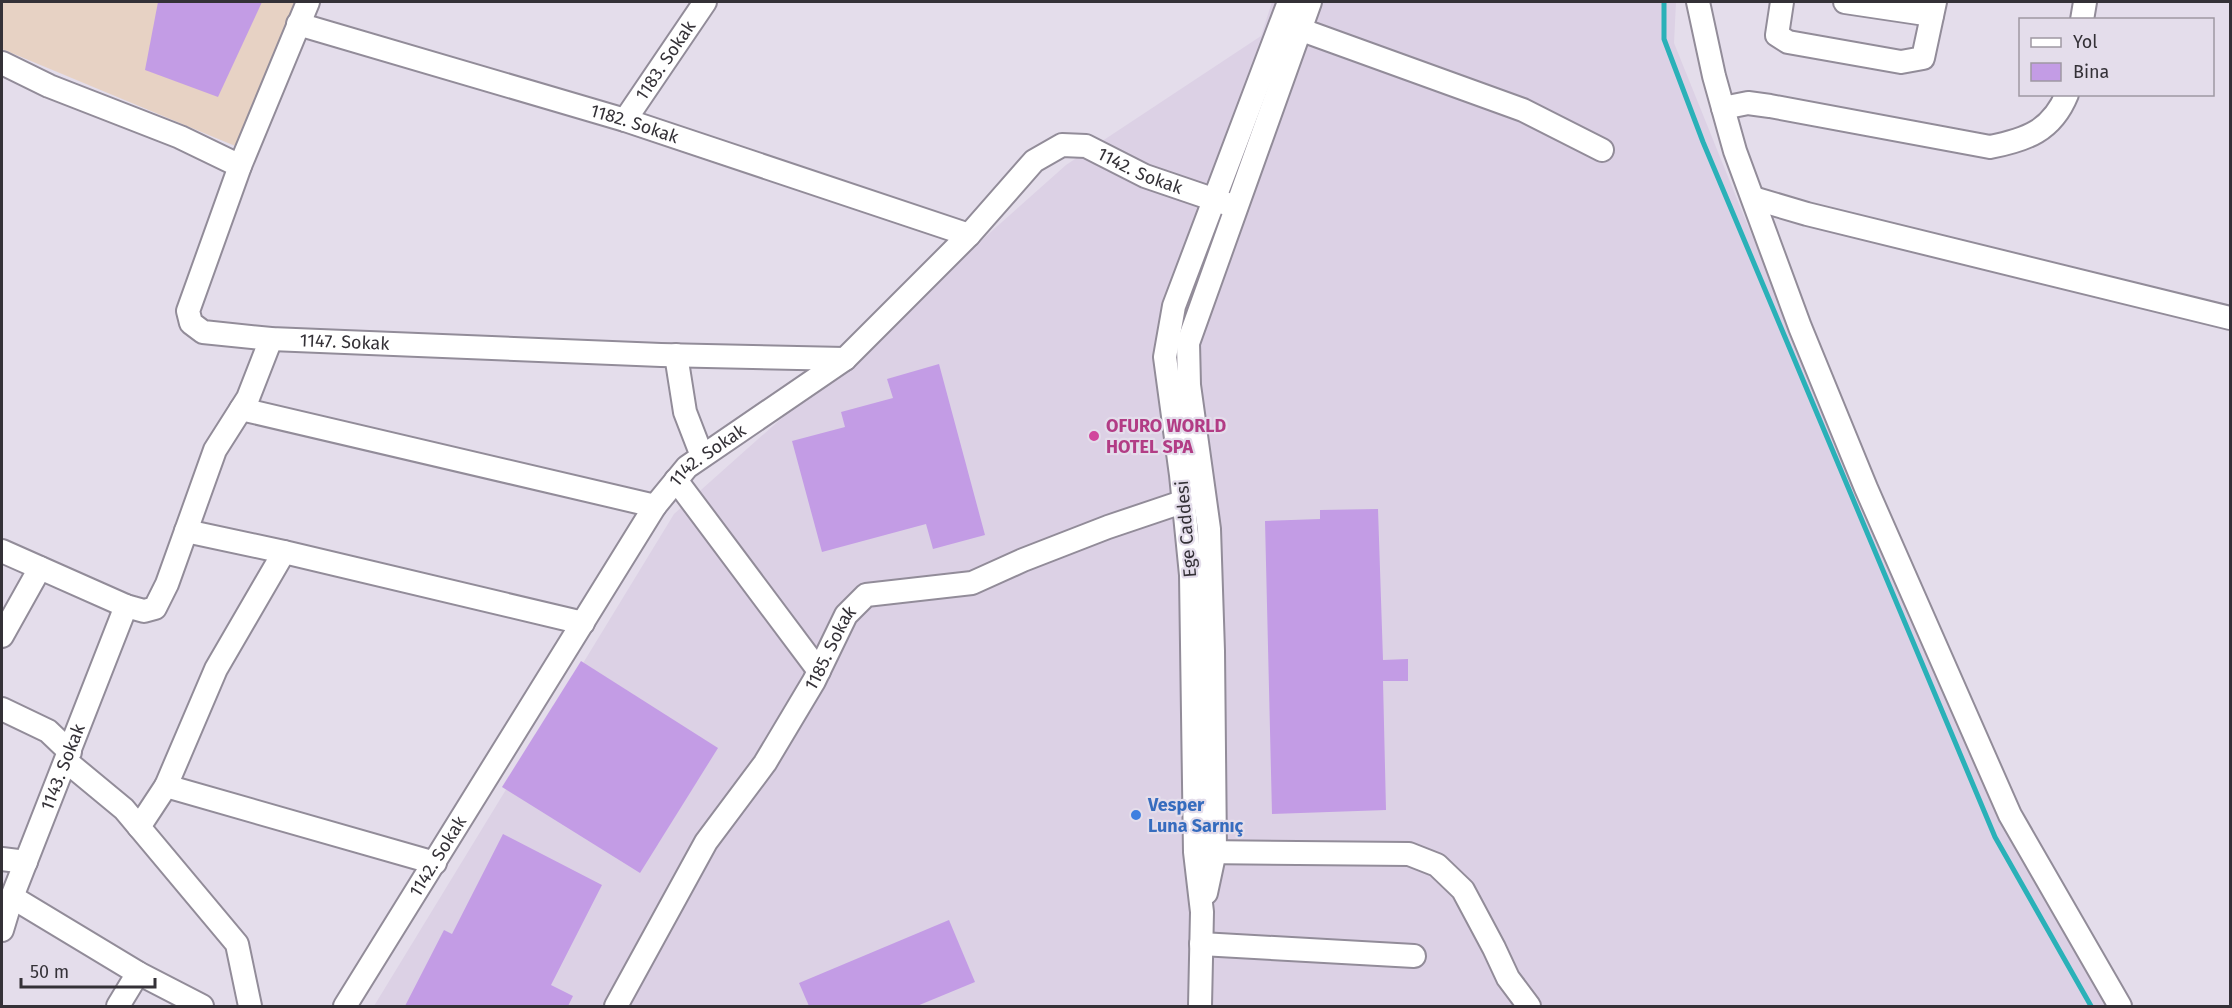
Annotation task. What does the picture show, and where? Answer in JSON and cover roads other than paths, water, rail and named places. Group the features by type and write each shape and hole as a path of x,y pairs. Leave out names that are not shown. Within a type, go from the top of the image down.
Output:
{"street":[{"name":"1147. Sokak","path":"308,2 240,166 188,311 191,323 203,332 272,339 676,355 845,359"},
{"name":"1183. Sokak","path":"626,120 705,2"},
{"name":"Ege Caddesi","path":"1194,498 1165,357 1174,306 1288,2"},
{"path":"1200,1006 1212,629 1209,529 1194,498 1188,343 1310,2"},
{"path":"1698,2 1705,42 1735,151 1800,327 1866,488 2010,815 2120,1006"},
{"path":"1782,2 1777,35 1788,42 1901,62 1923,58 1933,8 1845,2"},
{"path":"2082,18 2085,2"},
{"name":"1182. Sokak","path":"298,24 626,120 969,235"},
{"path":"1299,29 1523,110 1602,150"},
{"path":"2,63 50,86 180,136 240,166"},
{"path":"1723,108 1748,103 1990,147 2017,142 2046,127 2062,107 2066,96"},
{"name":"1142. Sokak","path":"345,1006 655,506 687,466 845,359 969,235 1034,161 1062,145 1086,146 1145,176 1236,207"},
{"path":"1753,198 1818,217 2230,318"},
{"path":"2,551 126,606 144,611 155,608 167,584 215,450 248,398 272,339"},
{"path":"676,355 685,412 702,456"},
{"path":"241,409 655,506"},
{"path":"675,480 819,671"},
{"name":"1185. Sokak","path":"616,1006 706,843 765,763 819,671 846,615 866,595 972,584 1023,560 1108,527 1194,498"},
{"path":"186,531 583,623"},
{"path":"139,827 166,786 216,669 284,552"},
{"path":"2,636 40,568"},
{"name":"1143. Sokak","path":"2,930 12,897 126,606"},
{"path":"2,709 48,731 68,756 124,809 237,944 250,1006"},
{"path":"166,786 435,863"},
{"path":"1205,852 1410,854 1437,865 1463,890 1508,978 1529,1006"},
{"path":"2,859 26,862"},
{"path":"12,897 138,973 202,1006"},
{"path":"1201,944 1414,956"},
{"path":"118,1006 138,973"}],"waterway":[{"path":"1664,2 1664,39 1703,142 1995,837 2091,1006"}],"place":[{"name":"OFURO WORLD HOTEL SPA","path":"1094,436"},
{"name":"Vesper Luna Sarnıç","path":"1136,815"}]}
